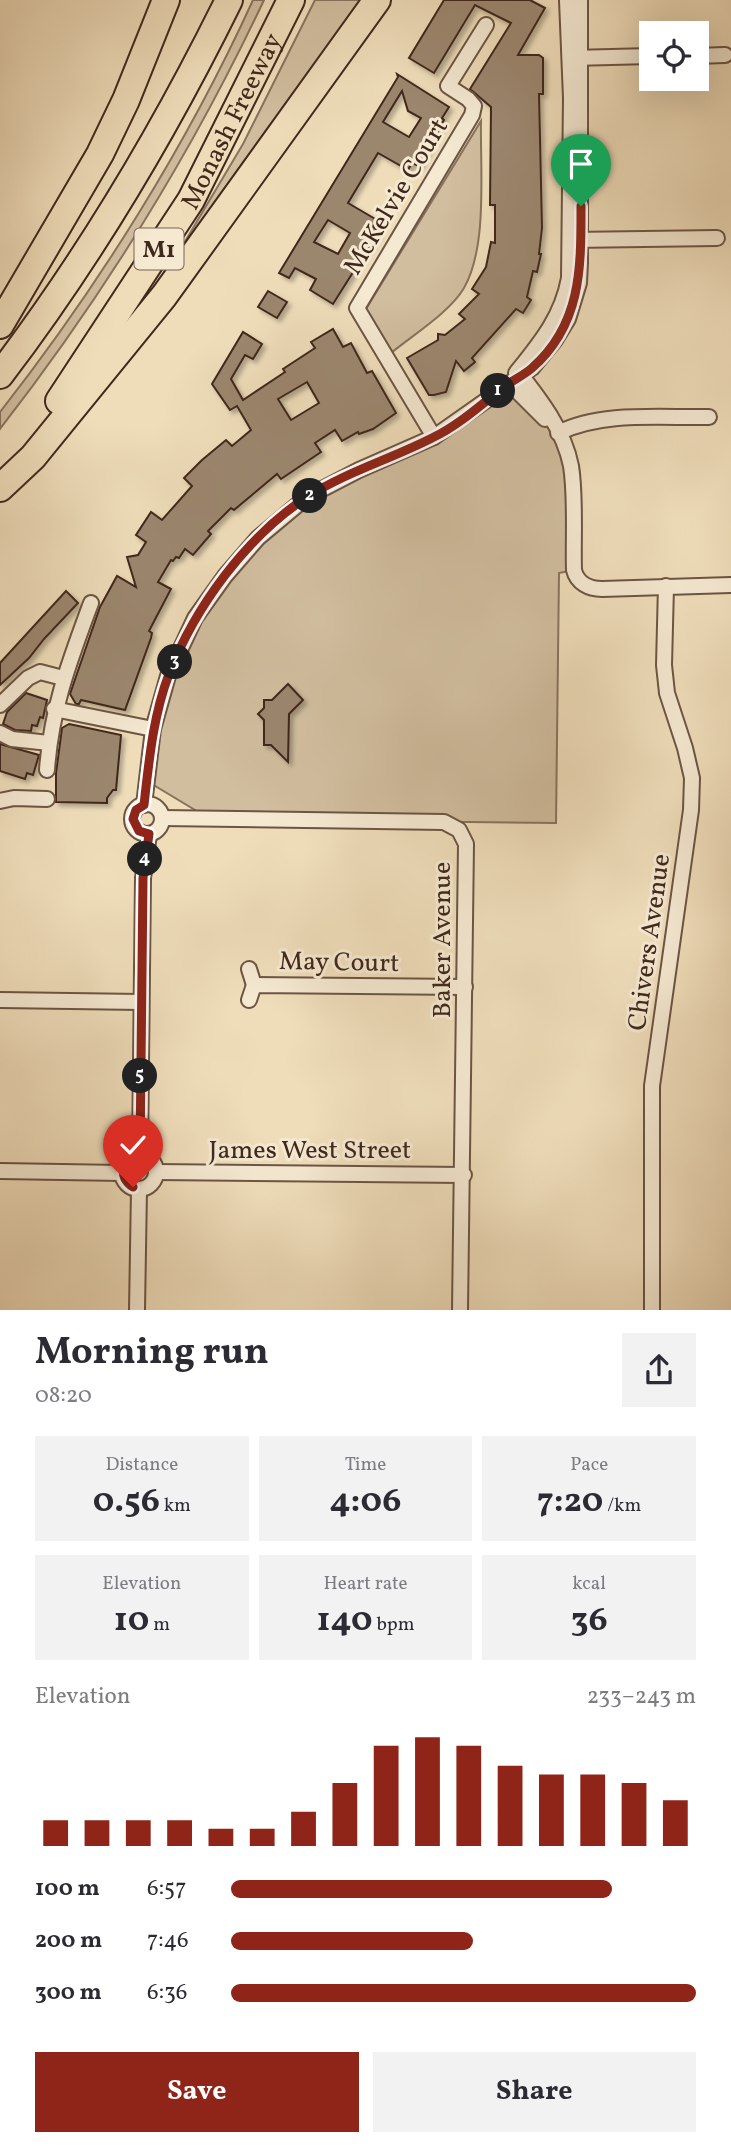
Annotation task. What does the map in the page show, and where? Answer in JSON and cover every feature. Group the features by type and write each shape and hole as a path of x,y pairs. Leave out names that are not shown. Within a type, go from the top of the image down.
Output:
{"highway":[{"path":"0,325 100,154 166,0"},
{"name":"Monash Freeway","path":"0,375 64,288 130,186 198,63 229,0"},
{"name":"Monash Freeway","path":"0,485 61,398 191,200 291,0"},
{"path":"0,485 33,457 164,296 377,0"}],"street":[{"path":"568,0 576,58"},
{"path":"144,805 153,729 168,676 195,618 225,576 258,538 307,497 359,470 434,437 516,376 557,328 580,278 576,240 576,58 580,0"},
{"name":"McKelvie Court","path":"434,437 357,308 472,115 474,106 448,86 486,24"},
{"path":"709,56 725,55"},
{"path":"576,58 639,57"},
{"path":"576,240 717,238"},
{"path":"516,376 558,433 566,450 571,472 574,570 580,582 594,589 731,585"},
{"path":"558,433 576,424 595,420 709,417"},
{"name":"Chivers Avenue","path":"652,1310 652,1086 691,810 692,778 667,694 664,665 666,586"},
{"path":"47,770 54,709 91,603"},
{"path":"0,705 28,678 40,672 63,677"},
{"path":"54,709 153,729"},
{"path":"0,733 12,738 49,743"},
{"path":"0,801 14,798 47,799"},
{"path":"144,805 156,807 162,818 160,827 149,834 139,831 133,819 136,810 144,805"},
{"name":"Baker Avenue","path":"162,818 444,822 459,830 466,844 464,1175 460,1310"},
{"path":"140,1155 143,878 149,834"},
{"name":"May Court","path":"248,969 254,985 249,1000"},
{"name":"May Court","path":"254,985 465,987"},
{"path":"0,1000 141,1002"},
{"path":"140,1155 151,1161 156,1172 151,1184 139,1189 127,1184 122,1173 129,1158 140,1155"},
{"path":"0,1171 122,1173"},
{"name":"James West Street","path":"156,1172 464,1175"},
{"path":"137,1310 139,1189"}],"shaded area":[{"path":"253,0 264,0 176,168 75,327 0,429 0,412 106,265 170,161"},
{"path":"315,0 363,0 171,265 243,144"},
{"path":"481,121 480,229 472,271 464,288 450,306 391,353 366,309"},
{"path":"509,383 558,433 566,450 574,570 559,573 556,823 210,819 147,781 168,676 225,576 307,497 434,437"}],"building":[{"path":"444,0 530,0 545,8 518,55 539,55 543,58 543,94 539,94 542,228 541,254 537,272 533,271 527,297 531,300 523,313 516,309 472,358 475,362 464,371 456,361 446,392 429,395 407,358 438,340 438,334 445,335 465,319 459,314 479,294 472,289 486,267 491,242 495,243 495,205 490,205 491,107 470,89 511,23 475,5 434,73 409,58"},
{"path":"397,74 449,107 419,166 412,163 408,170 378,153 348,203 377,220 373,227 379,231 333,304 310,290 316,279 295,268 289,278 279,273 398,77","holes":["402,91 408,111 421,118 409,137 383,122","328,220 350,233 338,254 314,242"]},
{"path":"268,291 287,302 277,318 258,307"},
{"path":"333,329 343,347 351,343 367,373 372,371 396,413 373,429 359,434 358,432 342,441 335,430 315,443 321,452 281,479 277,474 234,510 231,508 208,531 211,534 193,555 185,549 179,558 171,560 158,582 171,589 149,631 152,633 151,638 125,710 81,700 76,704 70,694 100,607 117,576 136,587 127,557 138,555 146,542 136,535 151,512 162,520 192,486 184,478 202,460 226,440 232,446 251,430 237,406 230,410 212,384 243,332 262,344 253,359 245,355 231,379 243,400 315,348 311,342","holes":["307,382 319,403 291,420 278,399"]},
{"path":"66,591 78,603 29,658 0,685 0,663"},
{"path":"288,684 303,700 289,714 288,762 271,745 264,745 264,720 258,714 264,708 264,700 272,700"},
{"path":"26,693 47,700 43,718 40,717 37,726 32,725 31,731 15,730 3,724 7,712"},
{"path":"69,724 121,735 116,790 107,798 107,803 56,802 56,773 62,728"},
{"path":"0,744 39,755 33,775 27,773 25,779 0,771"}],"route":[{"path":"133,1187 127,1184 122,1173 129,1158 140,1155 143,878 149,834 136,828 133,814 144,805 153,729 168,676 195,618 225,576 258,538 307,497 359,470 434,437 467,416 527,372 546,353 568,319 579,283 581,206"}]}
